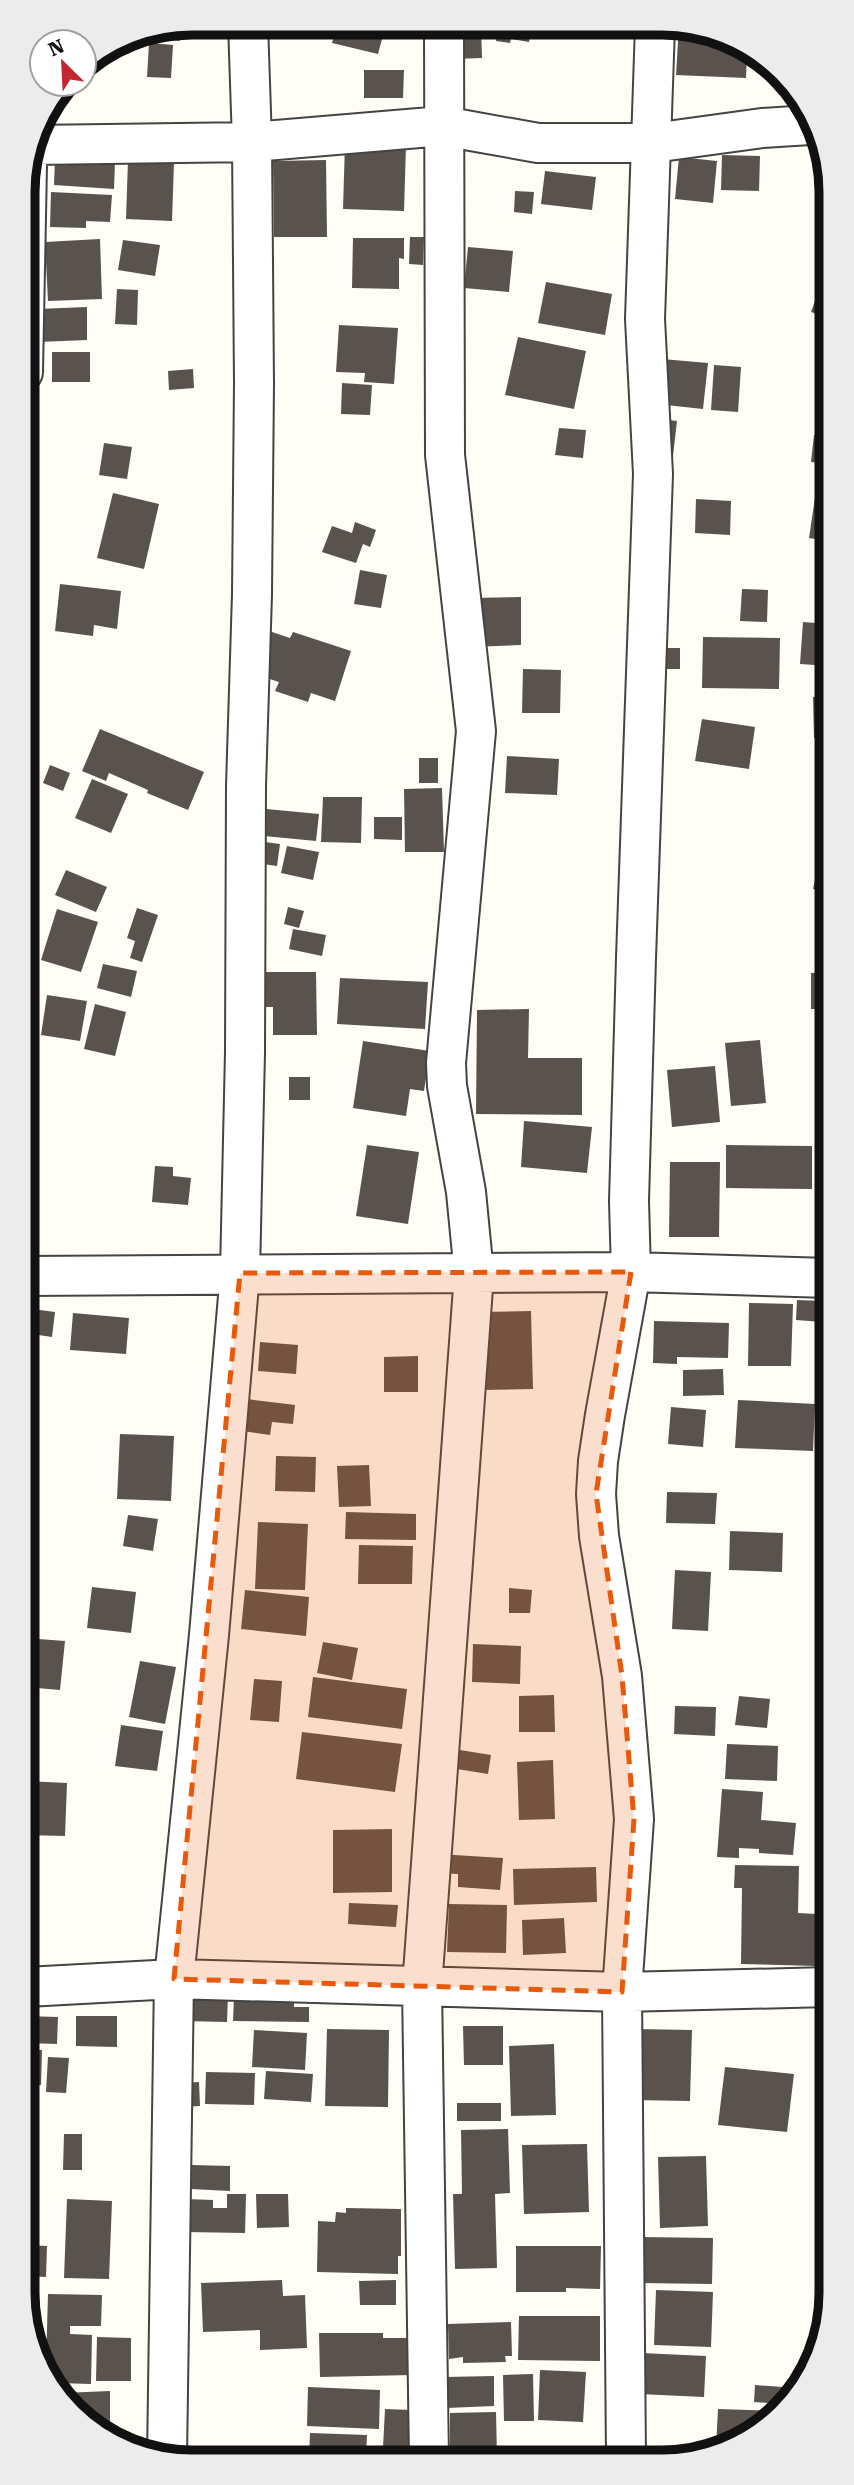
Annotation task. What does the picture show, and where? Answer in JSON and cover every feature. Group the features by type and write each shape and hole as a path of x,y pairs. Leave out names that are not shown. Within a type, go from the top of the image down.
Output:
{"street":[{"path":"167,2448 174,1979 209,1635 240,1273 245,1052 246,786 252,594 252,142 248,35"},
{"path":"429,2450 422,1987 474,1274 466,1192 447,1086 446,1063 476,732 445,455 444,35"},
{"path":"626,2450 622,1992 634,1819 622,1676 599,1536 596,1494 605,1415 631,1272 629,1201 653,474 645,318 655,35"},
{"path":"42,145 252,142 443,127 538,143 653,143 762,128 804,125"},
{"path":"35,1276 631,1272 819,1278"},
{"path":"35,1987 174,1979 622,1992 819,1987"}],"highlighted area":[{"path":"631,1272 596,1494 622,1676 634,1819 622,1992 174,1979 240,1273"}],"building":[{"path":"180,35 180,41 156,39"},
{"path":"334,35 383,35 378,54 332,43"},
{"path":"454,35 481,35 482,58 454,59"},
{"path":"497,35 530,35 529,42 511,39 510,43 496,41"},
{"path":"678,36 713,43 747,60 746,78 676,75"},
{"path":"149,43 173,45 171,78 147,77"},
{"path":"364,70 404,70 403,98 364,98"},
{"path":"345,143 406,145 404,211 343,209"},
{"path":"722,155 760,156 759,191 721,190"},
{"path":"679,157 717,161 713,203 675,199"},
{"path":"55,159 115,162 114,189 54,185"},
{"path":"128,160 174,162 172,221 126,219"},
{"path":"326,160 327,237 274,237 273,161"},
{"path":"545,171 596,177 592,210 541,204"},
{"path":"515,191 534,192 532,214 514,212"},
{"path":"51,192 112,195 110,222 86,221 86,228 50,227"},
{"path":"410,237 424,237 423,265 409,264"},
{"path":"353,238 404,238 404,259 399,258 399,289 352,288"},
{"path":"100,239 102,299 48,301 45,242"},
{"path":"123,240 160,245 155,276 118,270"},
{"path":"468,247 513,251 509,292 464,288"},
{"path":"546,282 612,294 605,335 538,323"},
{"path":"117,289 138,290 137,325 115,324"},
{"path":"817,295 819,296 819,315 811,312"},
{"path":"87,307 87,340 38,342 37,309"},
{"path":"339,325 398,328 394,384 364,382 365,373 336,372"},
{"path":"518,337 586,351 574,409 505,395"},
{"path":"52,352 90,352 90,382 52,382"},
{"path":"662,359 708,363 703,409 657,404"},
{"path":"714,365 741,367 738,412 711,410"},
{"path":"193,369 194,388 169,390 168,371"},
{"path":"342,383 372,385 370,415 341,414"},
{"path":"661,419 677,421 673,456 657,454"},
{"path":"559,428 586,430 583,458 555,455"},
{"path":"814,435 819,435 819,463 811,462"},
{"path":"104,443 132,447 127,479 99,475"},
{"path":"818,477 819,477 819,540 809,538"},
{"path":"113,493 159,504 144,569 97,558"},
{"path":"696,499 731,501 730,535 695,533"},
{"path":"355,522 376,530 370,547 363,544 356,563 322,552 332,526 352,533"},
{"path":"360,570 387,575 381,608 354,604"},
{"path":"60,584 121,591 117,629 94,625 93,636 55,631"},
{"path":"742,589 768,590 767,622 740,621"},
{"path":"521,597 521,645 471,647 471,598"},
{"path":"803,622 819,623 819,665 800,664"},
{"path":"269,631 290,638 293,632 351,651 335,701 311,693 308,702 275,691 279,682 254,674"},
{"path":"703,637 780,638 779,689 702,688"},
{"path":"658,648 680,648 680,669 658,669"},
{"path":"523,669 561,670 560,713 522,713"},
{"path":"813,697 819,697 819,738 814,738"},
{"path":"702,719 755,727 749,769 695,761"},
{"path":"100,729 204,772 188,810 109,773 106,781 82,771"},
{"path":"507,756 559,759 557,795 505,793"},
{"path":"419,758 438,758 438,783 419,783"},
{"path":"50,765 70,773 63,791 43,783"},
{"path":"92,779 128,794 111,833 75,818"},
{"path":"442,788 444,852 405,852 404,789"},
{"path":"323,797 362,797 361,843 321,842"},
{"path":"256,808 319,814 316,841 253,835"},
{"path":"374,817 402,817 402,840 374,839"},
{"path":"258,841 280,844 277,866 256,863"},
{"path":"287,846 319,852 313,880 281,873"},
{"path":"819,861 819,890 813,889"},
{"path":"66,870 107,887 96,912 55,895"},
{"path":"288,907 304,911 299,928 284,924"},
{"path":"137,908 158,915 142,962 130,958 135,941 127,938"},
{"path":"57,909 98,922 81,972 41,960"},
{"path":"293,929 326,935 322,956 289,949"},
{"path":"103,964 137,971 131,997 97,988"},
{"path":"263,972 316,972 317,1035 273,1035 273,1007 263,1007"},
{"path":"811,973 819,973 819,1009 811,1009"},
{"path":"340,978 428,982 425,1029 337,1024"},
{"path":"47,995 87,1001 80,1041 41,1035"},
{"path":"95,1004 126,1012 115,1056 84,1049"},
{"path":"529,1009 528,1058 582,1058 582,1115 476,1114 477,1010"},
{"path":"760,1040 766,1103 731,1106 725,1043"},
{"path":"363,1041 430,1051 424,1091 410,1089 406,1116 353,1108"},
{"path":"715,1066 720,1122 672,1127 667,1070"},
{"path":"289,1077 310,1077 310,1100 289,1100"},
{"path":"524,1121 592,1127 587,1173 521,1167"},
{"path":"367,1145 419,1152 408,1224 356,1216"},
{"path":"726,1145 812,1146 812,1189 726,1188"},
{"path":"670,1162 720,1162 719,1237 669,1237"},
{"path":"155,1166 173,1167 173,1176 191,1178 188,1205 152,1202"},
{"path":"35,1194 37,1194 35,1220"},
{"path":"797,1300 819,1301 819,1322 796,1320"},
{"path":"749,1303 793,1304 791,1366 748,1366"},
{"path":"35,1309 55,1312 52,1337 35,1334"},
{"path":"531,1311 533,1389 482,1390 480,1312"},
{"path":"73,1313 129,1318 126,1354 70,1350"},
{"path":"654,1321 729,1323 728,1358 677,1357 677,1364 653,1363"},
{"path":"260,1342 298,1345 296,1374 258,1371"},
{"path":"418,1356 418,1392 384,1392 384,1357"},
{"path":"723,1369 724,1395 683,1396 683,1370"},
{"path":"247,1399 295,1405 293,1424 272,1422 270,1435 243,1431"},
{"path":"738,1400 815,1404 813,1451 735,1448"},
{"path":"671,1407 706,1410 703,1447 668,1444"},
{"path":"120,1434 174,1436 171,1501 117,1499"},
{"path":"276,1456 316,1457 315,1492 275,1491"},
{"path":"369,1465 371,1506 339,1507 337,1466"},
{"path":"667,1492 717,1493 715,1524 666,1523"},
{"path":"346,1512 416,1514 416,1540 345,1539"},
{"path":"128,1515 158,1519 153,1551 123,1546"},
{"path":"258,1522 308,1524 305,1590 255,1589"},
{"path":"730,1531 783,1533 782,1572 729,1570"},
{"path":"359,1545 413,1546 412,1584 358,1584"},
{"path":"675,1570 711,1572 708,1631 672,1629"},
{"path":"92,1587 136,1592 131,1633 87,1628"},
{"path":"509,1588 532,1590 530,1613 509,1613"},
{"path":"245,1590 309,1597 306,1636 241,1629"},
{"path":"35,1639 65,1641 60,1690 35,1688"},
{"path":"323,1642 358,1648 352,1680 317,1673"},
{"path":"473,1644 521,1646 520,1684 472,1682"},
{"path":"140,1661 176,1667 165,1724 129,1717"},
{"path":"313,1677 407,1689 402,1729 308,1717"},
{"path":"254,1679 282,1681 279,1722 250,1720"},
{"path":"554,1695 555,1732 519,1732 519,1696"},
{"path":"739,1696 770,1699 767,1728 735,1725"},
{"path":"675,1706 716,1707 715,1736 674,1734"},
{"path":"121,1725 163,1731 157,1771 115,1766"},
{"path":"302,1732 402,1744 395,1792 296,1779"},
{"path":"727,1744 778,1746 777,1781 725,1779"},
{"path":"460,1750 491,1755 488,1774 457,1769"},
{"path":"553,1760 555,1819 519,1820 517,1762"},
{"path":"35,1781 67,1783 65,1836 35,1835"},
{"path":"722,1789 763,1792 761,1820 796,1823 793,1855 759,1853 759,1849 739,1848 739,1858 717,1857"},
{"path":"392,1829 392,1892 333,1893 333,1830"},
{"path":"438,1854 503,1858 500,1890 458,1887 458,1874 437,1873"},
{"path":"735,1865 799,1866 798,1913 817,1914 816,1966 741,1964 742,1888 734,1888"},
{"path":"596,1867 597,1902 514,1905 513,1869"},
{"path":"349,1903 398,1905 396,1927 348,1924"},
{"path":"449,1904 507,1905 506,1953 447,1952"},
{"path":"564,1918 566,1953 523,1955 522,1920"},
{"path":"184,1993 228,1995 227,2022 183,2021"},
{"path":"234,1997 294,1998 294,2007 309,2007 309,2022 233,2021"},
{"path":"35,2016 58,2017 57,2044 35,2043"},
{"path":"76,2016 117,2016 117,2047 76,2046"},
{"path":"463,2026 503,2026 503,2065 464,2065"},
{"path":"327,2029 389,2030 388,2107 325,2106"},
{"path":"634,2029 692,2030 690,2101 632,2100"},
{"path":"254,2030 307,2033 305,2070 252,2067"},
{"path":"554,2044 556,2115 511,2116 509,2046"},
{"path":"35,2050 42,2050 41,2085 35,2085"},
{"path":"48,2057 69,2058 66,2093 46,2092"},
{"path":"725,2067 794,2074 787,2132 718,2125"},
{"path":"266,2071 313,2074 311,2102 264,2099"},
{"path":"206,2072 255,2073 254,2105 205,2104"},
{"path":"199,2082 200,2106 183,2107 182,2083"},
{"path":"457,2103 501,2103 501,2121 457,2121"},
{"path":"508,2129 510,2193 495,2194 497,2268 455,2269 453,2194 462,2194 461,2130"},
{"path":"64,2134 82,2134 82,2170 63,2170"},
{"path":"587,2144 589,2212 524,2214 522,2145"},
{"path":"706,2156 708,2226 660,2228 658,2157"},
{"path":"192,2165 230,2166 230,2191 191,2189"},
{"path":"227,2194 246,2194 245,2233 185,2232 186,2199 213,2200 213,2208 227,2208"},
{"path":"256,2194 288,2194 289,2227 257,2228"},
{"path":"67,2199 112,2201 109,2279 64,2278"},
{"path":"346,2208 401,2209 401,2256 398,2256 398,2274 317,2272 318,2221 335,2222 336,2212 346,2213"},
{"path":"641,2237 713,2238 712,2284 640,2283"},
{"path":"35,2245 47,2246 46,2277 35,2276"},
{"path":"516,2246 601,2246 600,2289 566,2288 566,2292 516,2292"},
{"path":"282,2280 283,2296 305,2295 307,2348 260,2350 260,2330 203,2332 201,2283"},
{"path":"396,2280 396,2305 360,2305 359,2281"},
{"path":"656,2290 713,2292 711,2347 654,2345"},
{"path":"48,2294 102,2295 101,2326 70,2326 70,2334 92,2335 91,2384 63,2383 46,2352"},
{"path":"519,2316 600,2316 600,2361 518,2360"},
{"path":"511,2322 512,2356 505,2356 506,2362 463,2363 463,2357 449,2359 448,2324"},
{"path":"319,2333 383,2333 383,2338 411,2338 412,2375 320,2377"},
{"path":"97,2337 131,2338 131,2381 96,2381"},
{"path":"641,2353 706,2356 704,2397 639,2394"},
{"path":"540,2370 586,2372 583,2422 538,2420"},
{"path":"533,2374 534,2421 504,2421 503,2375"},
{"path":"494,2376 494,2406 446,2408 445,2377"},
{"path":"755,2385 783,2387 783,2394 774,2403 754,2402"},
{"path":"308,2387 380,2390 379,2429 307,2426"},
{"path":"110,2391 110,2424 96,2418 70,2393"},
{"path":"385,2409 411,2410 409,2450 383,2448"},
{"path":"718,2409 766,2411 741,2429 716,2440"},
{"path":"496,2412 497,2450 450,2450 450,2413"},
{"path":"310,2433 367,2435 366,2450 309,2450"}]}
